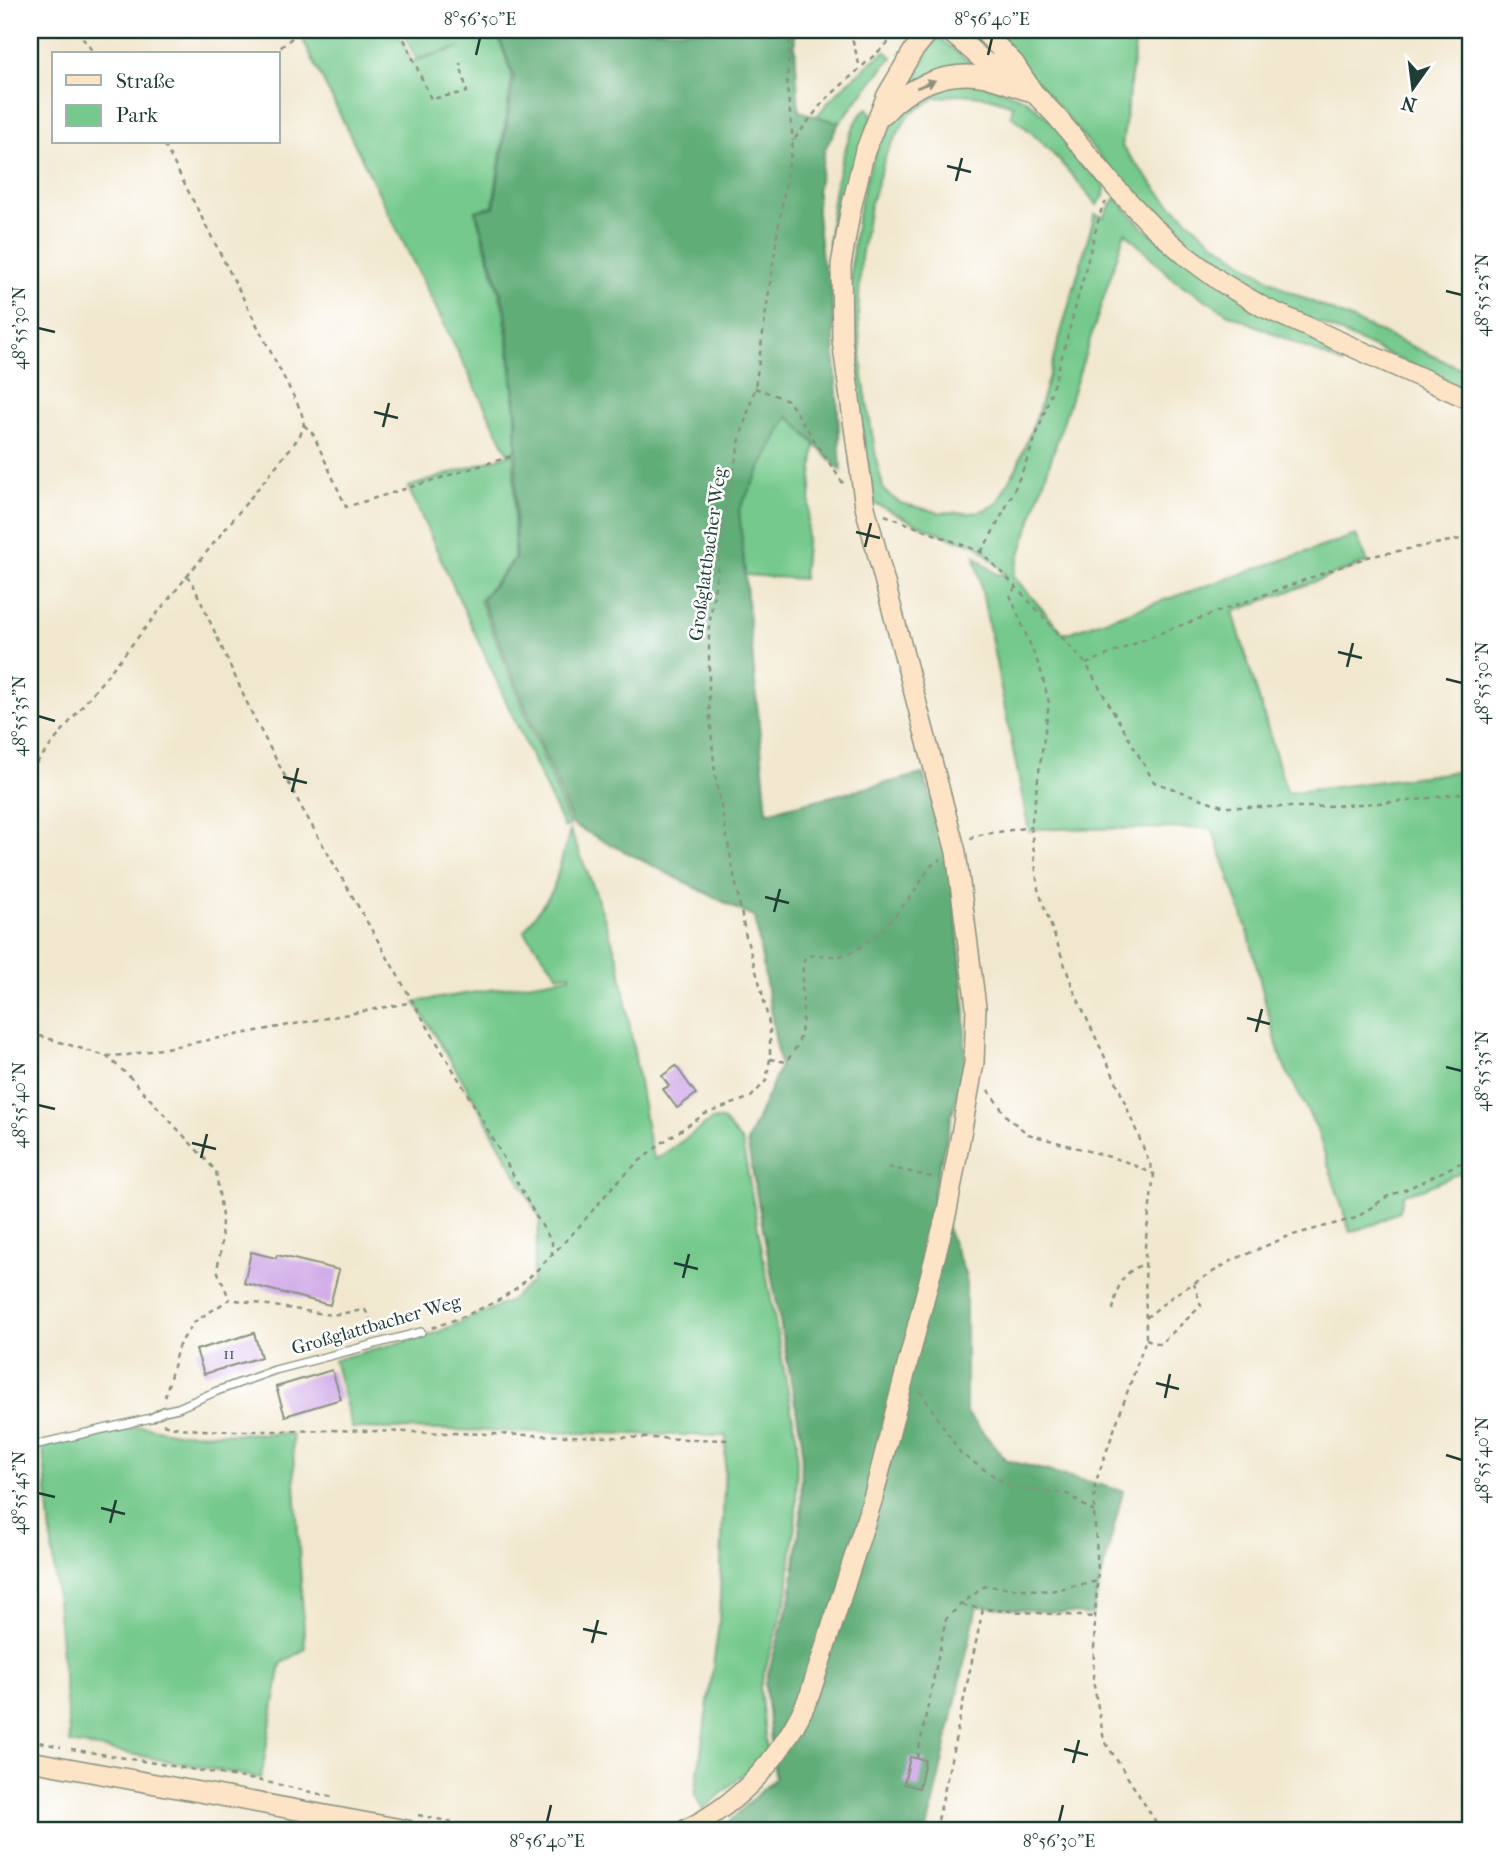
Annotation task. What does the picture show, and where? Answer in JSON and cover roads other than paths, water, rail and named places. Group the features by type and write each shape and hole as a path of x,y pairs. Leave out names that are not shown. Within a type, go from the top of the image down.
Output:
{"main road":[{"path":"685,1830 722,1809 748,1787 775,1757 799,1719 814,1682 873,1498 947,1211 974,1063 976,1007 956,852 865,507 842,340 841,265 864,154 894,84 913,51 930,30"},
{"path":"948,30 985,61 1033,92"},
{"path":"982,30 1014,63 1033,92 1116,188 1151,225 1186,256 1221,282 1263,307 1471,400"},
{"path":"874,126 891,106 909,92 944,78 976,75 1033,92"},
{"path":"30,1761 407,1822"}],"lane":[{"name":"Großglattbacher Weg","path":"30,1446 151,1418 275,1370 421,1332"}]}
